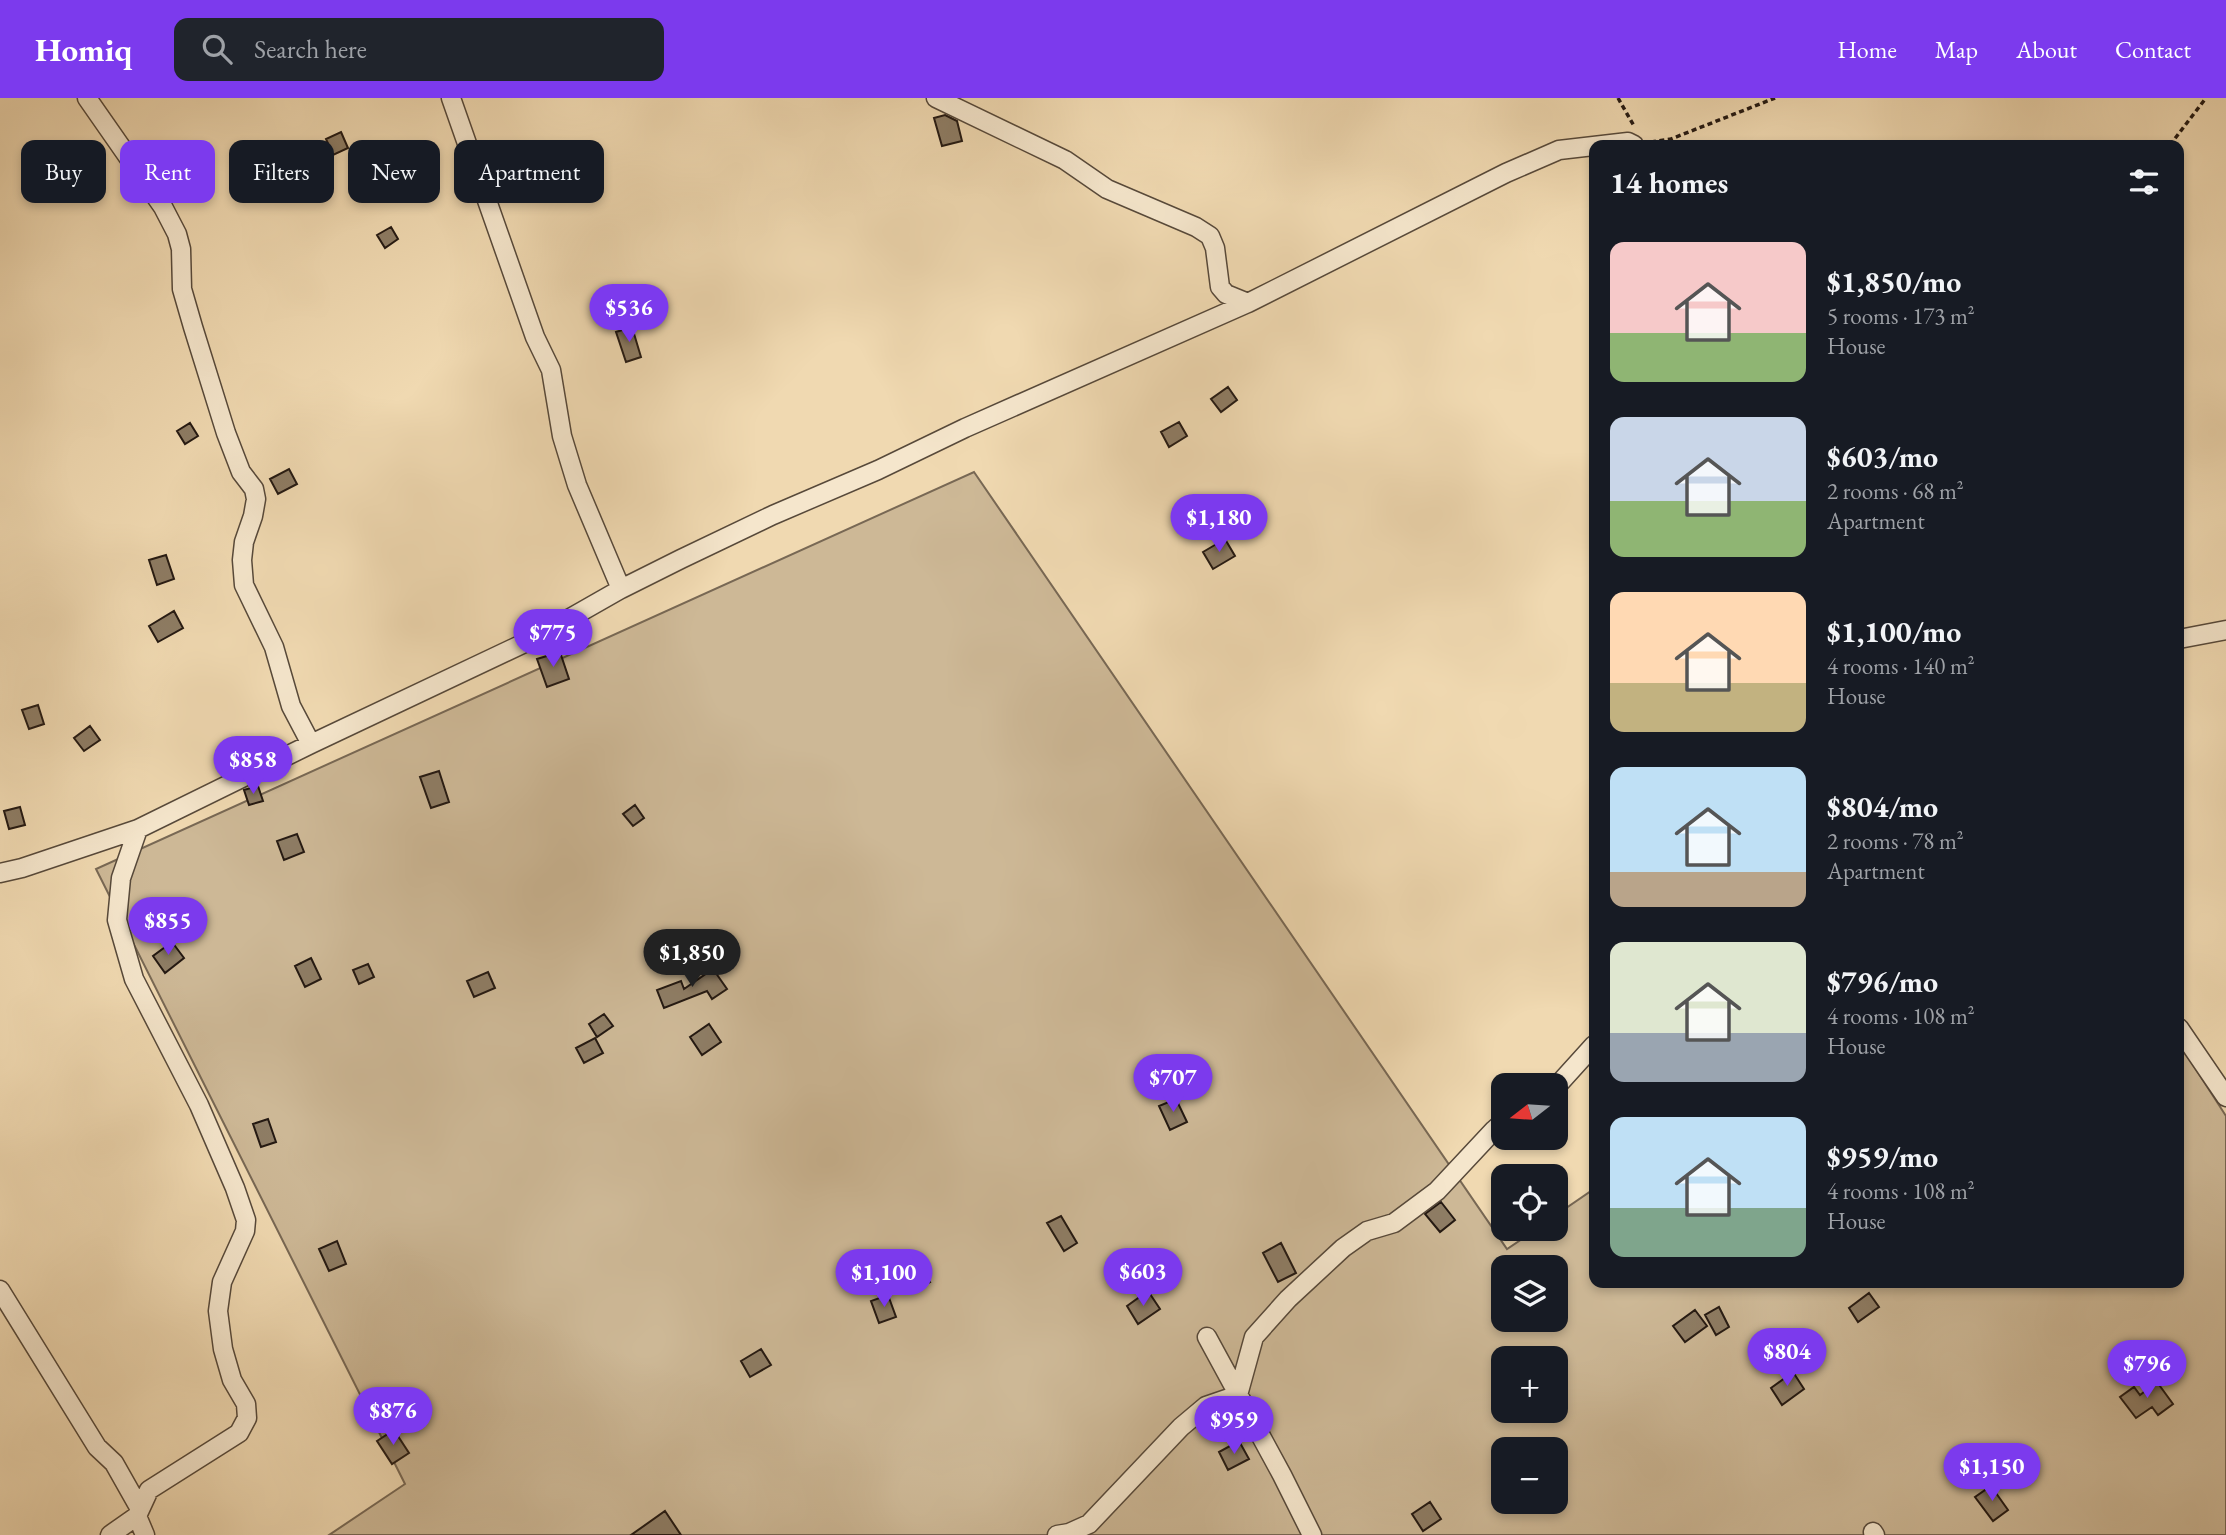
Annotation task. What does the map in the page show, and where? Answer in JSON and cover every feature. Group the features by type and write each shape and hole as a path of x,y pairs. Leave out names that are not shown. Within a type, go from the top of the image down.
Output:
{"street":[{"path":"87,98 163,207 177,234 181,249 182,289 193,327 230,443 242,472 254,489 256,499 244,542 244,586 274,648 291,706 311,744"},
{"path":"451,98 535,337 551,370 562,436 577,485 621,589"},
{"path":"936,98 1065,160 1107,189 1196,227 1210,236 1215,248 1220,287 1226,295 1248,303"},
{"path":"0,873 138,829 535,638 621,589 773,515 1248,303 1506,173 1559,150 1589,147"},
{"path":"2184,638 2226,630"},
{"path":"110,1535 139,1513 149,1490 239,1433 247,1418 246,1404 232,1380 223,1349 218,1311 222,1282 245,1231 246,1220 199,1105 134,979 117,920 121,878 138,829"},
{"path":"2184,1035 2226,1097"},
{"path":"1568,1074 1589,1051"},
{"path":"1238,1395 1254,1337 1288,1299 1351,1242 1367,1231 1394,1223 1437,1191 1491,1132"},
{"path":"0,1290 97,1447 114,1464 139,1513 145,1535"},
{"path":"1207,1337 1312,1535"},
{"path":"1057,1535 1089,1524 1181,1427 1206,1406 1238,1395"}],"path":[{"path":"1618,98 1639,140"},
{"path":"1656,140 1671,139 1775,98"},
{"path":"2174,140 2206,98"}],"shaded area":[{"path":"974,472 1491,1226 1491,1241 1502,1241 1507,1249 1519,1241 1568,1241 1568,1207 1589,1192 1589,1288 2184,1288 2184,1051 2226,1116 2226,1535 329,1535 405,1484 96,869"}],"building":[{"path":"945,115 957,121 962,141 942,146 934,118"},
{"path":"341,132 348,148 334,155 334,140 326,139"},
{"path":"391,227 398,239 385,248 377,235"},
{"path":"632,327 641,357 626,362 616,332"},
{"path":"1228,387 1237,400 1221,412 1211,399"},
{"path":"1179,422 1187,436 1169,447 1161,432"},
{"path":"190,423 198,436 185,444 177,431"},
{"path":"289,469 297,484 278,494 270,479"},
{"path":"1225,539 1235,556 1213,569 1203,552"},
{"path":"166,555 174,579 157,585 149,560"},
{"path":"174,611 183,628 158,642 149,626"},
{"path":"560,652 569,679 547,687 537,659"},
{"path":"38,705 44,724 29,729 22,710"},
{"path":"90,726 100,740 84,751 74,738"},
{"path":"439,771 449,802 431,808 420,777"},
{"path":"258,786 263,801 249,805 244,790"},
{"path":"635,805 644,818 633,826 623,814"},
{"path":"20,807 25,825 9,829 4,811"},
{"path":"297,834 304,852 284,860 277,841"},
{"path":"172,942 184,958 165,973 153,956"},
{"path":"311,958 321,979 305,987 295,966"},
{"path":"368,964 374,977 359,984 353,970"},
{"path":"713,969 727,989 712,999 707,991 664,1008 657,990 681,981 684,989"},
{"path":"488,972 495,988 474,997 467,981"},
{"path":"604,1014 613,1026 597,1037 589,1024"},
{"path":"709,1024 721,1042 702,1055 690,1037"},
{"path":"595,1038 603,1053 584,1063 576,1048"},
{"path":"1176,1099 1187,1122 1170,1130 1159,1106"},
{"path":"268,1119 276,1142 261,1147 253,1124"},
{"path":"1441,1202 1455,1220 1440,1232 1425,1214"},
{"path":"1061,1216 1077,1243 1064,1251 1047,1223"},
{"path":"337,1241 346,1264 329,1271 319,1249"},
{"path":"1281,1243 1296,1273 1278,1282 1263,1253"},
{"path":"920,1265 930,1282 911,1292 901,1276"},
{"path":"1148,1291 1160,1309 1138,1324 1127,1306"},
{"path":"1869,1293 1879,1307 1858,1322 1849,1308"},
{"path":"888,1295 896,1317 879,1323 871,1301"},
{"path":"1719,1307 1729,1327 1716,1335 1705,1315"},
{"path":"1695,1310 1707,1326 1685,1342 1673,1326"},
{"path":"761,1349 771,1365 750,1377 741,1361"},
{"path":"1793,1372 1804,1389 1782,1405 1771,1388"},
{"path":"2157,1382 2173,1404 2158,1415 2152,1407 2136,1418 2120,1397 2134,1387 2140,1395"},
{"path":"394,1430 409,1453 392,1464 377,1441"},
{"path":"1239,1441 1249,1459 1228,1470 1219,1452"},
{"path":"1991,1486 2008,1510 1993,1521 1975,1497"},
{"path":"1430,1502 1441,1519 1423,1531 1412,1514"},
{"path":"665,1511 681,1535 631,1535"}]}
